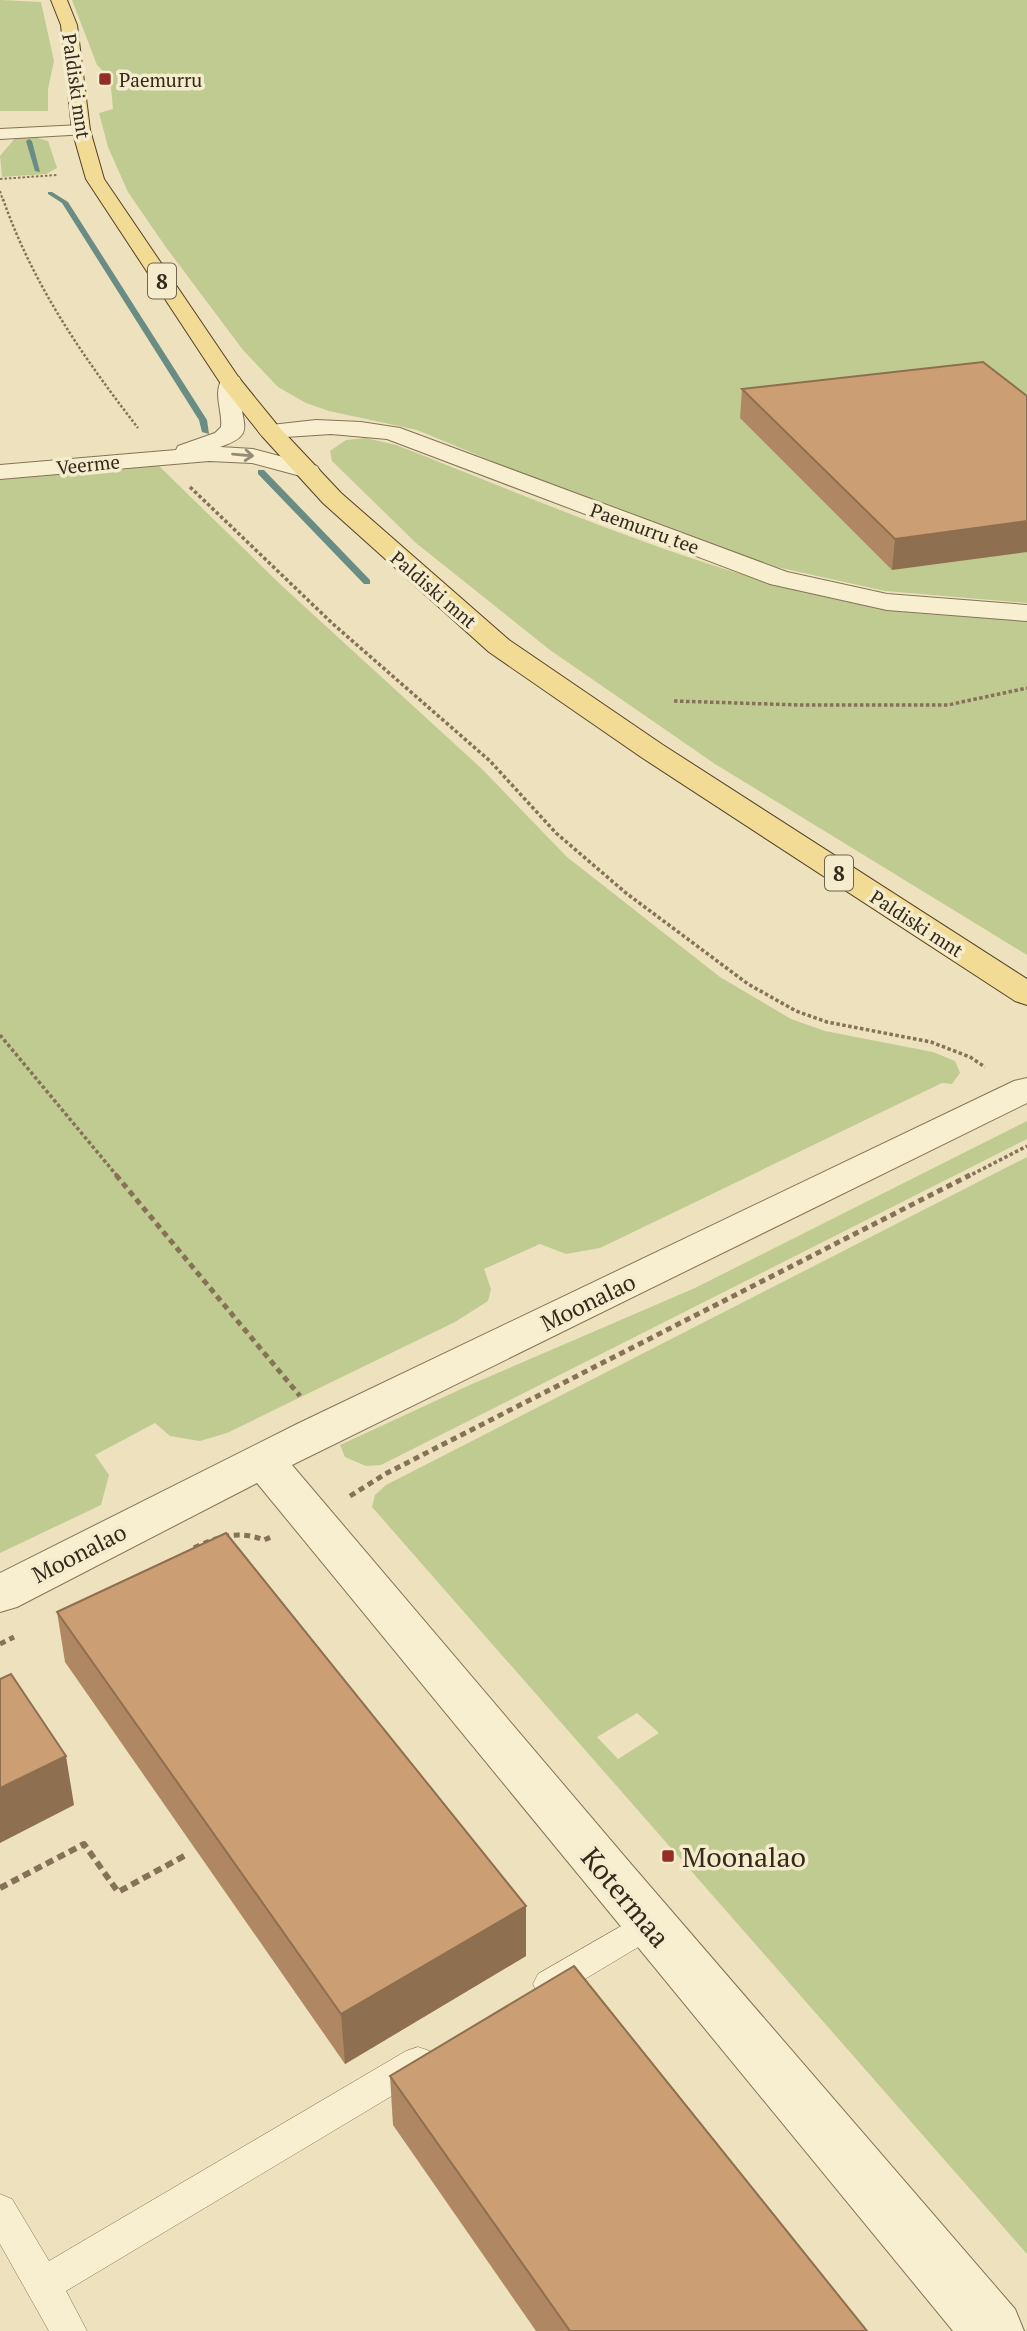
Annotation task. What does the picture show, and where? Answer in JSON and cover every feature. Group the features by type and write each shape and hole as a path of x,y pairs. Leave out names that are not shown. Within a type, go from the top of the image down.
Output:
{"main road":[{"name":"Paldiski mnt","path":"59,0 69,25 81,130 95,179 231,382 270,431 332,498 499,646 652,751 1027,995"}],"street":[{"path":"0,134 81,130"},
{"name":"Veerme","path":"168,456 208,445 223,438 233,429 234,419 229,404 231,382"},
{"name":"Paemurru tee","path":"270,431 306,426 350,426 392,433 779,578 887,602 1027,612"},
{"name":"Veerme","path":"0,472 168,456 253,456 308,471"},
{"name":"Moonalao","path":"0,1594 263,1460 1025,1090"},
{"name":"Kotermaa","path":"263,1460 649,1924 993,2331"}],"lane":[{"path":"517,2003 649,1924"},
{"path":"43,2285 446,2045"},
{"path":"0,2211 69,2331"}],"path":[{"path":"0,178 57,175"},
{"path":"0,191 13,234 49,305 123,408 168,456 210,508 333,624 490,761 556,834 626,893 748,984 796,1011 827,1022 931,1042 970,1057 1025,1090"},
{"path":"674,701 801,705 948,705 1027,688"},
{"path":"0,1035 305,1402"},
{"path":"184,1553 221,1535 248,1533 264,1541 387,1473 1027,1146"},
{"path":"0,1644 24,1632"},
{"path":"0,1888 84,1844 118,1892 186,1855"}],"green space":[{"path":"0,0 41,2 54,61 48,89 48,111 0,111"},
{"path":"72,0 1027,0 1027,603 885,591 772,566 557,488 417,430 329,411 306,403 278,387 243,350 128,192 108,147 99,113 113,109 110,78 97,65"},
{"path":"16,137 34,137 48,141 57,168 46,174 2,177 0,156"},
{"path":"366,438 396,445 626,535 743,575 863,605 903,612 1027,619 1027,955 715,764 550,650 416,543 332,461 330,451 346,440"},
{"path":"157,464 281,585 482,769 567,857 720,977 791,1019 825,1031 933,1052 955,1061 960,1073 952,1084 942,1083 600,1248 566,1254 540,1244 484,1269 491,1289 488,1301 455,1322 227,1433 200,1441 170,1436 155,1423 95,1455 109,1475 101,1505 0,1553 0,479"},
{"path":"1027,1121 1027,1139 381,1465 366,1466 345,1457 340,1445 472,1384 695,1288"},
{"path":"1027,1157 1027,2254 372,1507 375,1495 386,1485","holes":["637,1713 659,1733 618,1759 597,1737"]}],"building":[{"path":"983,362 1027,396 1027,521 895,539 742,389"},
{"path":"226,1533 526,1906 341,2014 57,1612"},
{"path":"11,1674 66,1756 0,1788 0,1679"},
{"path":"574,1966 867,2331 570,2331 390,2076"}],"waterway":[{"path":"27,117 28,123"},
{"path":"29,141 38,171"},
{"path":"50,193 65,202 203,420 206,432"},
{"path":"261,472 367,582"}],"place":[{"name":"Paemurru","path":"105,79"},
{"name":"Moonalao","path":"668,1856"}]}
